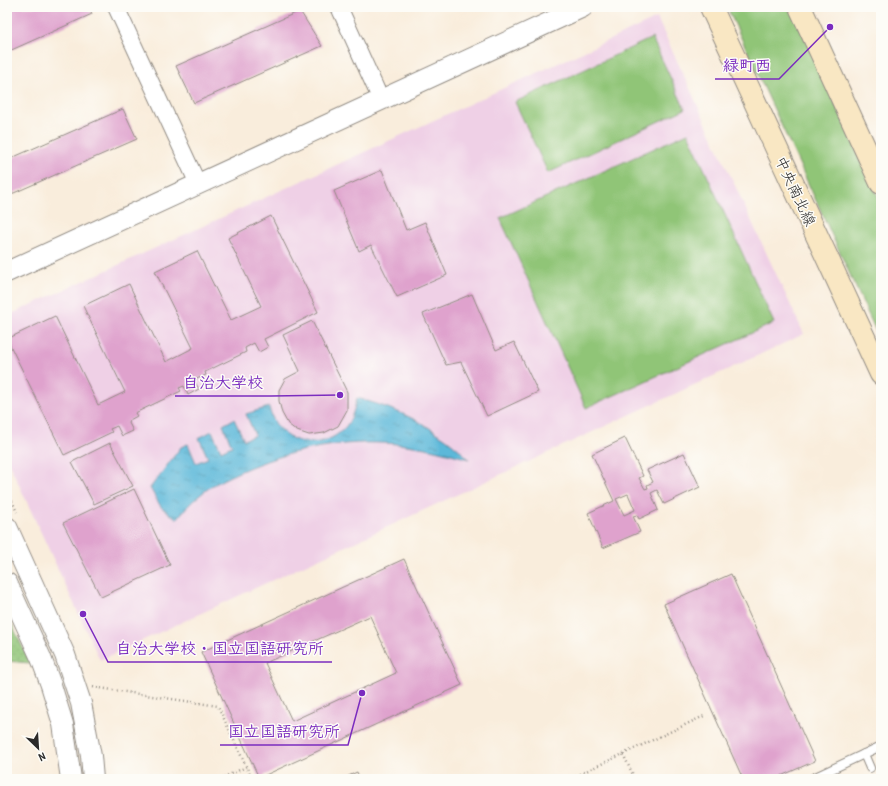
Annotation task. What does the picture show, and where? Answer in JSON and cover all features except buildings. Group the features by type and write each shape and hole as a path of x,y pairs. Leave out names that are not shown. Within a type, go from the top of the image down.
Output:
{"main road":[{"name":"中央南北線","path":"712,7 881,374"},
{"path":"800,7 881,183"}],"street":[{"path":"116,7 198,184"},
{"path":"339,7 381,100"},
{"path":"7,272 583,7"},
{"path":"7,527 65,655 81,703 91,756 92,779"},
{"path":"7,583 52,685 63,724 71,779"}],"lane":[{"path":"811,779 881,746"},
{"path":"864,754 870,768"}],"path":[{"path":"91,687 218,706 252,779"},
{"path":"570,779 706,716"},
{"path":"623,754 635,779"},
{"path":"220,779 246,767"}],"shaded area":[{"path":"657,18 804,334 100,660 7,459 7,316"}],"green space":[{"path":"727,7 791,7 881,203 881,342"},
{"path":"652,38 685,109 548,173 515,102"},
{"path":"688,133 774,323 586,408 500,218"},
{"path":"7,614 30,663 7,661"}],"water":[{"path":"357,398 388,408 418,421 446,439 469,459 415,446 377,443 336,445 296,452 258,464 224,479 209,488 197,498 177,519 161,507 150,488 181,447 188,444 196,463 208,458 199,438 212,431 221,451 232,446 223,425 234,419 244,440 255,435 246,414 269,407 277,426 290,437 308,443 317,442 327,440 343,430 349,422"}],"place":[{"name":"緑町西","path":"830,27"},
{"name":"自治大学校","path":"340,395"},
{"name":"自治大学校・国立国語研究所","path":"83,614"},
{"name":"国立国語研究所","path":"362,693"}]}
